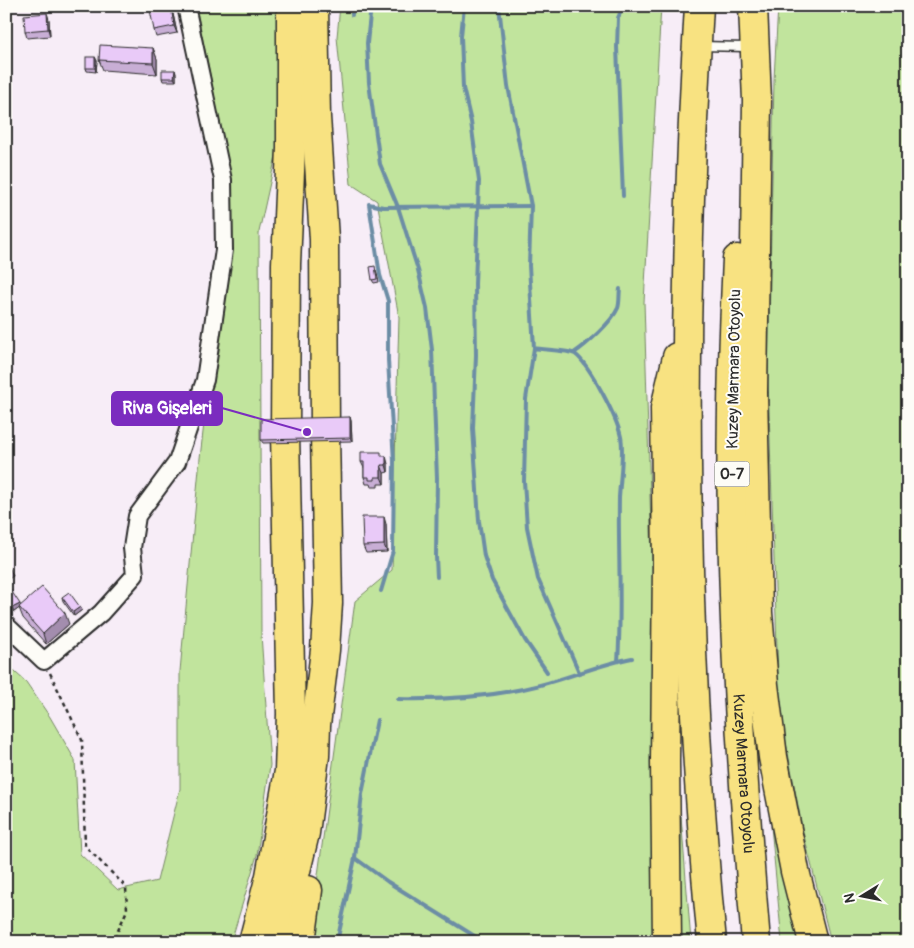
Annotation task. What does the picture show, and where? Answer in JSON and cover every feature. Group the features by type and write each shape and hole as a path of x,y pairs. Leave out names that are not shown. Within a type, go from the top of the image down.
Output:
{"highway":[{"path":"279,942 305,833 325,650 328,603 325,433 326,301 316,117 314,6"},
{"path":"699,6 691,129 688,478 692,629 702,815 712,942"},
{"name":"Kuzey Marmara Otoyolu","path":"747,6 731,389 732,516 743,771 756,942"},
{"path":"752,6 757,101 753,393 758,613 773,757 790,845 813,942"},
{"path":"253,942 270,876 289,771 291,714 285,432 286,264 291,148 291,11"},
{"path":"667,942 665,408 688,309"},
{"path":"301,942 314,853 321,777 316,725"}],"street":[{"path":"6,626 44,661 101,613 135,575 132,548 137,516 177,462 205,380 224,250 223,180 186,6"}],"lane":[{"path":"696,46 745,47"}],"path":[{"path":"44,661 82,740 85,846 126,887 127,910 113,942"}],"green space":[{"path":"196,6 281,6 285,115 259,232 261,634 270,765 257,855 231,942 6,942 6,664 26,682 50,717 75,760 80,854 118,890 157,881 180,789 180,671 200,458 232,182"},
{"path":"340,6 661,6 644,302 655,659 655,942 309,942 355,601 392,570 399,317 377,201 351,184 337,37"},
{"path":"778,6 908,6 908,942 831,942 803,832 779,706 768,381 774,79"},
{"path":"681,816 691,942 680,942"},
{"path":"772,825 799,942 782,942"}],"building":[{"path":"171,6 174,26 154,30 150,10"},
{"path":"47,13 48,29 25,31 24,15"},
{"path":"100,45 153,48 153,63 99,60"},
{"path":"86,57 95,57 95,68 86,68"},
{"path":"162,70 175,70 174,78 162,78"},
{"path":"375,266 377,279 372,280 370,267"},
{"path":"350,417 350,438 261,440 261,419"},
{"path":"361,452 381,452 381,456 386,456 386,465 381,465 381,477 369,480 369,477 364,477 364,462 361,462"},
{"path":"362,517 384,517 384,545 363,546"},
{"path":"6,564 10,569 6,572"},
{"path":"42,587 65,613 43,634 19,607"},
{"path":"10,589 20,604 12,608 6,599 6,592"},
{"path":"69,592 80,607 73,612 62,597"}],"waterway":[{"path":"352,6 352,15"},
{"path":"371,6 367,43 369,83 380,164 398,207 418,270 427,308 432,350 437,478 437,577"},
{"path":"464,6 461,36 463,88 471,122 479,181 473,428 479,521 484,556 492,580 525,640 547,672"},
{"path":"499,6 508,86 531,206 529,266 534,348 526,399 524,481 527,527 538,579 579,672"},
{"path":"623,6 618,18 617,47 623,196"},
{"path":"381,591 393,551 394,462 388,360 388,301 380,275 369,204 383,207 531,206"},
{"path":"574,353 598,333 615,314 619,306 620,289"},
{"path":"534,348 572,353 581,360 602,392 621,437 618,661"},
{"path":"398,699 451,698 523,689 632,658"},
{"path":"337,942 355,858 362,794 377,720"},
{"path":"355,858 388,882 484,942"}],"place":[{"name":"Riva Gişeleri","path":"307,432"}]}
